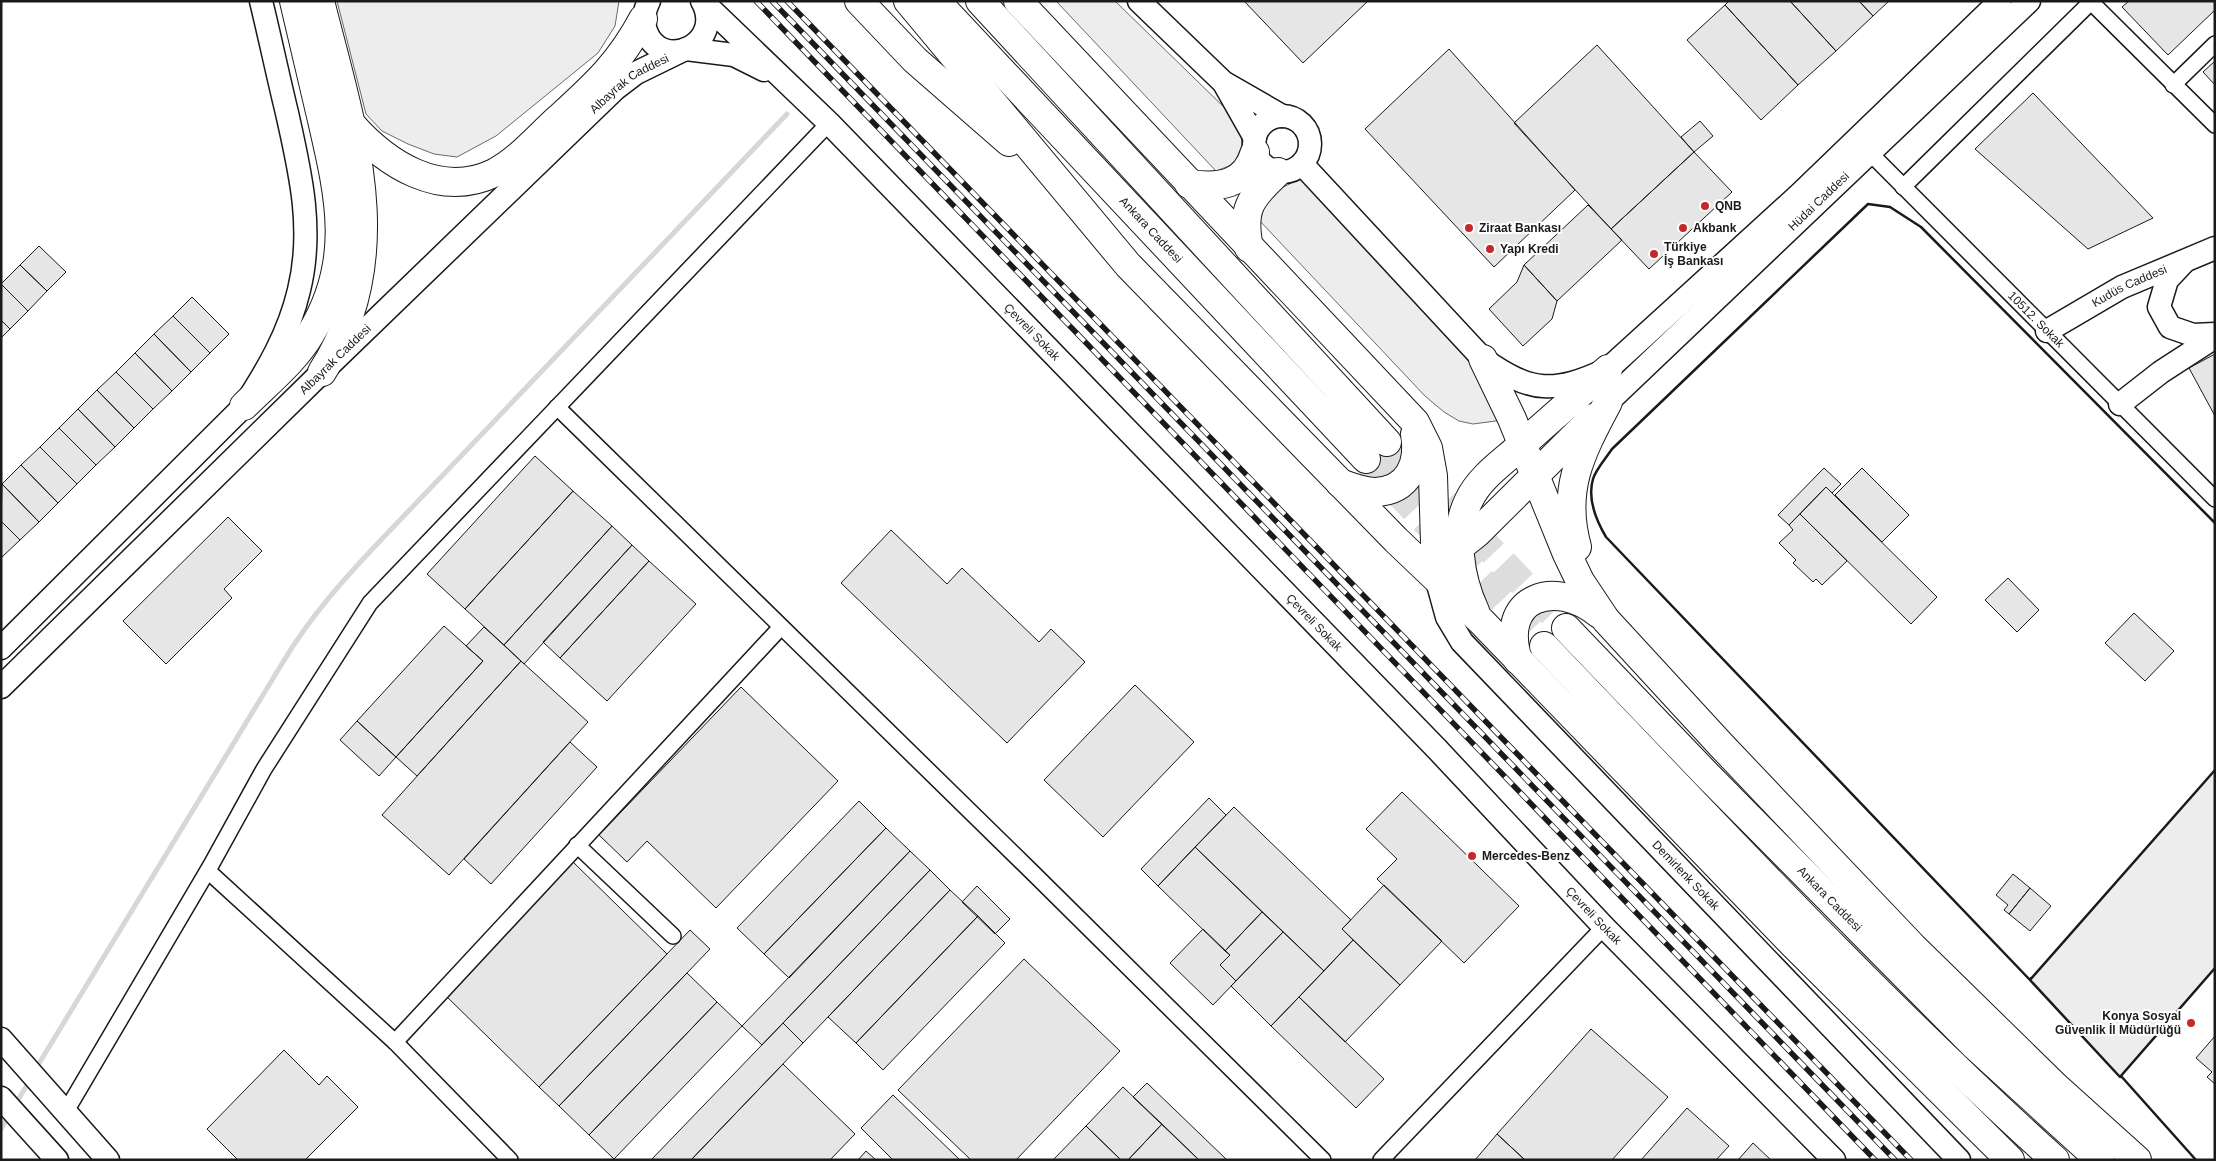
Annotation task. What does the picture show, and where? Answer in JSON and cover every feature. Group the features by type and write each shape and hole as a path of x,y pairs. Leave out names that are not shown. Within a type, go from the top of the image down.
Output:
{"highway":[{"path":"244,406 289,360 310,335 331,292 340,242 340,216 336,181 294,1"},
{"path":"320,1 351,124 364,201 363,255 357,290 347,325 333,355 322,372"},
{"path":"859,1 915,60 1072,197"},
{"path":"908,1 1128,265 1396,540 1444,557 1464,577 1478,617"},
{"name":"Ankara Caddesi","path":"936,1 1366,459"},
{"path":"980,1 1387,442"},
{"path":"1011,1 1044,30"},
{"path":"1018,1 1415,422 1428,448 1444,557 1478,617 1793,944 2010,1160"},
{"path":"351,124 377,151 404,170 436,179 465,181 480,179 508,164 603,78 628,46 647,7"},
{"path":"1189,184 1212,186 1231,182 1248,170 1255,145"},
{"path":"1249,248 1246,232 1246,214 1259,190 1290,168"},
{"path":"1483,358 1504,401 1574,569 1606,620"},
{"path":"1444,557 1473,492 1486,477 1608,370"},
{"path":"1444,557 1477,533 1608,402"},
{"path":"1608,402 1586,445 1576,471 1571,495 1571,523 1578,548 1587,569 1627,627 1650,668"},
{"path":"1340,483 1358,490 1375,492 1389,489 1405,480 1414,467 1418,452 1416,434 1403,410"},
{"path":"1518,660 1514,647 1515,621 1521,610 1534,600 1552,595 1565,596 1585,604 1606,620 1913,947 2056,1087 2137,1160"},
{"name":"Ankara Caddesi","path":"1566,628 1974,1045 2100,1160"},
{"path":"1544,646 1836,950 1989,1100 2055,1160"}],"street":[{"path":"1,648 244,406 272,363 289,323 300,288 306,236 301,174 261,1"},
{"path":"1138,1 1223,82 1282,116 1295,119 1307,132 1310,149 1290,168"},
{"name":"Hüdai Caddesi","path":"1608,402 1863,147 2000,1"},
{"name":"Hüdai Caddesi","path":"1608,370 1800,194 1863,147 2029,1"},
{"path":"702,2 793,87"},
{"name":"Albayrak Caddesi","path":"1,687 322,372 615,90 636,73 696,44 705,32 708,17 702,2"},
{"path":"1903,187 2092,2 2215,125"},
{"path":"647,7 647,34 657,45 671,51 684,50 734,55 745,59 793,87"},
{"path":"2173,85 2215,44"},
{"path":"1223,82 1264,166 1290,168 1483,358 1513,378 1542,387 1567,385 1608,370"},
{"name":"Çevreli Sokak","path":"793,87 1436,748 1604,927 1834,1160"},
{"path":"1255,145 1263,124 1273,118 1282,116"},
{"path":"65,1113 208,871 264,769 370,603 829,123"},
{"name":"10512. Sokak","path":"1863,147 2215,500"},
{"name":"Kudüs Caddesi","path":"2047,331 2122,287 2215,248"},
{"path":"2186,260 2167,280 2159,307 2170,327 2193,336 2215,336"},
{"path":"2120,404 2161,372 2215,336"},
{"path":"557,407 1323,1160"},
{"name":"Demirlenk Sokak","path":"1444,557 1446,617 1462,642 1959,1160"},
{"path":"395,1042 781,627"},
{"path":"577,845 673,936"},
{"path":"208,871 395,1042 510,1160"},
{"path":"1382,1160 1604,927"},
{"path":"1,1039 108,1160"},
{"path":"1,1098 50,1154"}],"shaded area":[{"path":"337,1 619,1 615,26 598,53 496,136 457,157 434,154 408,144 382,131 366,114"},
{"path":"1056,1 1115,1 1229,112 1241,135 1242,145 1236,160 1229,166 1216,171"},
{"path":"1306,176 1488,383 1503,420 1473,424 1459,421 1444,412 1425,396 1258,219 1258,212 1275,191"},
{"path":"2215,770 2215,968 2120,1077 2030,980"}],"building":[{"path":"1244,1 1368,1 1303,63"},
{"path":"1729,1 1790,1 1836,51 1798,85 1725,5"},
{"path":"1790,1 1859,1 1873,16 1836,51"},
{"path":"1859,1 1889,1 1873,16"},
{"path":"2129,1 2215,1 2215,10 2168,55 2122,7"},
{"path":"1725,5 1798,85 1761,120 1687,40"},
{"path":"1597,45 1694,152 1611,229 1514,123"},
{"path":"1449,49 1575,190 1494,267 1365,129"},
{"path":"2215,61 2215,85 2203,72"},
{"path":"2033,93 2153,218 2088,249 1975,149"},
{"path":"1700,121 1713,136 1694,152 1681,137"},
{"path":"1694,152 1732,192 1649,269 1611,229"},
{"path":"1588,205 1622,240 1557,301 1524,265"},
{"path":"39,246 66,272 47,291 20,265"},
{"path":"20,265 47,291 28,311 1,284"},
{"path":"1524,265 1557,301 1552,319 1523,346 1489,309 1517,282"},
{"path":"1,284 28,311 10,329 1,320"},
{"path":"192,297 229,334 210,353 173,316"},
{"path":"173,316 210,353 191,372 154,334"},
{"path":"1,320 10,329 1,338"},
{"path":"154,334 191,372 172,391 135,353"},
{"path":"135,353 172,391 153,409 116,372"},
{"path":"2215,354 2215,416 2189,368"},
{"path":"116,372 153,409 134,428 97,390"},
{"path":"97,390 134,428 115,447 78,409"},
{"path":"78,409 115,447 96,465 59,428"},
{"path":"59,428 96,465 77,484 40,447"},
{"path":"40,447 77,484 58,503 21,465"},
{"path":"535,456 573,491 465,609 427,574"},
{"path":"21,465 58,503 39,522 2,484"},
{"path":"1824,468 1841,484 1832,493 1826,487 1789,525 1778,515"},
{"path":"1862,468 1909,515 1882,542 1835,495"},
{"path":"2,484 39,522 20,540 1,521"},
{"path":"1826,487 1937,597 1911,624 1800,514"},
{"path":"573,491 612,526 504,645 465,609"},
{"path":"1800,514 1847,561 1822,585 1816,579 1813,582 1793,563 1796,560 1779,543 1793,530 1789,525"},
{"path":"228,517 262,551 224,589 232,598 166,664 123,621"},
{"path":"1,521 20,540 1,558"},
{"path":"612,526 632,545 524,664 504,645"},
{"path":"891,530 947,584 962,568 1039,642 1051,629 1085,662 1007,743 841,583"},
{"path":"632,545 649,561 560,658 543,642"},
{"path":"649,561 696,604 607,701 560,658"},
{"path":"2008,578 2039,610 2017,632 1985,600"},
{"path":"2134,613 2174,651 2145,681 2105,643"},
{"path":"444,626 483,661 396,757 357,721"},
{"path":"484,627 521,661 417,776 396,757 483,661 466,646"},
{"path":"521,661 588,722 449,875 382,815"},
{"path":"1135,685 1194,742 1103,837 1044,780"},
{"path":"741,687 838,781 716,908 647,841 627,862 599,835"},
{"path":"357,721 396,757 379,776 340,740"},
{"path":"570,742 597,767 491,884 464,859"},
{"path":"1402,792 1519,906 1464,963 1377,879 1397,859 1366,829"},
{"path":"1209,798 1226,815 1158,886 1141,869"},
{"path":"859,801 886,828 764,954 737,928"},
{"path":"1234,807 1351,920 1342,929 1353,940 1324,971 1195,847"},
{"path":"886,828 910,851 789,978 764,954"},
{"path":"1195,847 1262,912 1225,951 1158,886"},
{"path":"910,851 930,870 762,1045 742,1026"},
{"path":"572,861 667,954 539,1087 444,994"},
{"path":"930,870 950,890 803,1043 783,1023"},
{"path":"2013,874 2030,888 2009,914 2004,910 2008,905 1996,895"},
{"path":"1384,885 1442,941 1400,985 1342,929"},
{"path":"977,886 1010,919 995,934 962,902"},
{"path":"2030,888 2051,906 2030,931 2009,914"},
{"path":"950,890 978,916 856,1043 828,1017"},
{"path":"1262,912 1283,932 1236,981 1220,965 1230,955 1225,951"},
{"path":"978,916 1005,943 883,1070 856,1043"},
{"path":"1203,929 1230,955 1220,965 1236,981 1213,1005 1170,963"},
{"path":"690,930 710,949 559,1106 539,1087"},
{"path":"1283,932 1324,971 1271,1026 1231,986"},
{"path":"1353,940 1400,985 1345,1042 1299,997"},
{"path":"1024,959 1120,1051 1016,1160 971,1160 898,1090"},
{"path":"687,973 717,1002 589,1135 559,1106"},
{"path":"1299,997 1384,1079 1356,1108 1271,1026"},
{"path":"717,1002 742,1026 614,1159 589,1135"},
{"path":"783,1023 803,1043 691,1160 651,1160"},
{"path":"1591,1029 1668,1097 1612,1160 1525,1160 1497,1134"},
{"path":"2215,1036 2215,1084 2207,1077 2212,1072 2196,1058"},
{"path":"284,1050 319,1085 327,1076 358,1107 305,1160 238,1160 207,1129"},
{"path":"783,1064 855,1134 830,1160 691,1160"},
{"path":"1147,1083 1227,1160 1199,1160 1133,1097"},
{"path":"1123,1087 1162,1124 1128,1160 1121,1160 1086,1126"},
{"path":"893,1095 960,1160 893,1160 861,1128"},
{"path":"1687,1108 1729,1146 1716,1160 1641,1160"},
{"path":"1162,1124 1199,1160 1128,1160"},
{"path":"1086,1126 1121,1160 1053,1160"},
{"path":"1497,1134 1525,1160 1475,1160"},
{"path":"1753,1143 1771,1160 1738,1160"},
{"path":"866,1151 876,1160 858,1160"}],"waterway":[{"path":"35,1070 293,645 316,614 379,542 787,114"},
{"path":"15,1105 30,1080"},
{"path":"1,1129 9,1116"}],"tunnel":[{"path":"1387,442 1566,628"},
{"path":"1366,459 1544,646"}],"railway":[{"path":"756,1 1875,1160"},
{"path":"772,1 1895,1160"},
{"path":"787,1 1911,1160"}],"wall":[{"path":"2215,523 1921,227 1890,207 1868,204 1612,449 1596,471 1591,487 1593,509 1606,537 2030,980 2215,770"},
{"path":"2031,978 2030,980 2120,1077 2215,968"},
{"path":"2121,1076 2196,1160"}],"place":[{"name":"QNB","path":"1705,206"},
{"name":"Ziraat Bankası","path":"1469,228"},
{"name":"Akbank","path":"1683,228"},
{"name":"Yapı Kredi","path":"1490,249"},
{"name":"Türkiye İş Bankası","path":"1654,254"},
{"name":"Mercedes-Benz","path":"1472,856"},
{"name":"Konya Sosyal Güvenlik İl Müdürlüğü","path":"2191,1023"}]}
